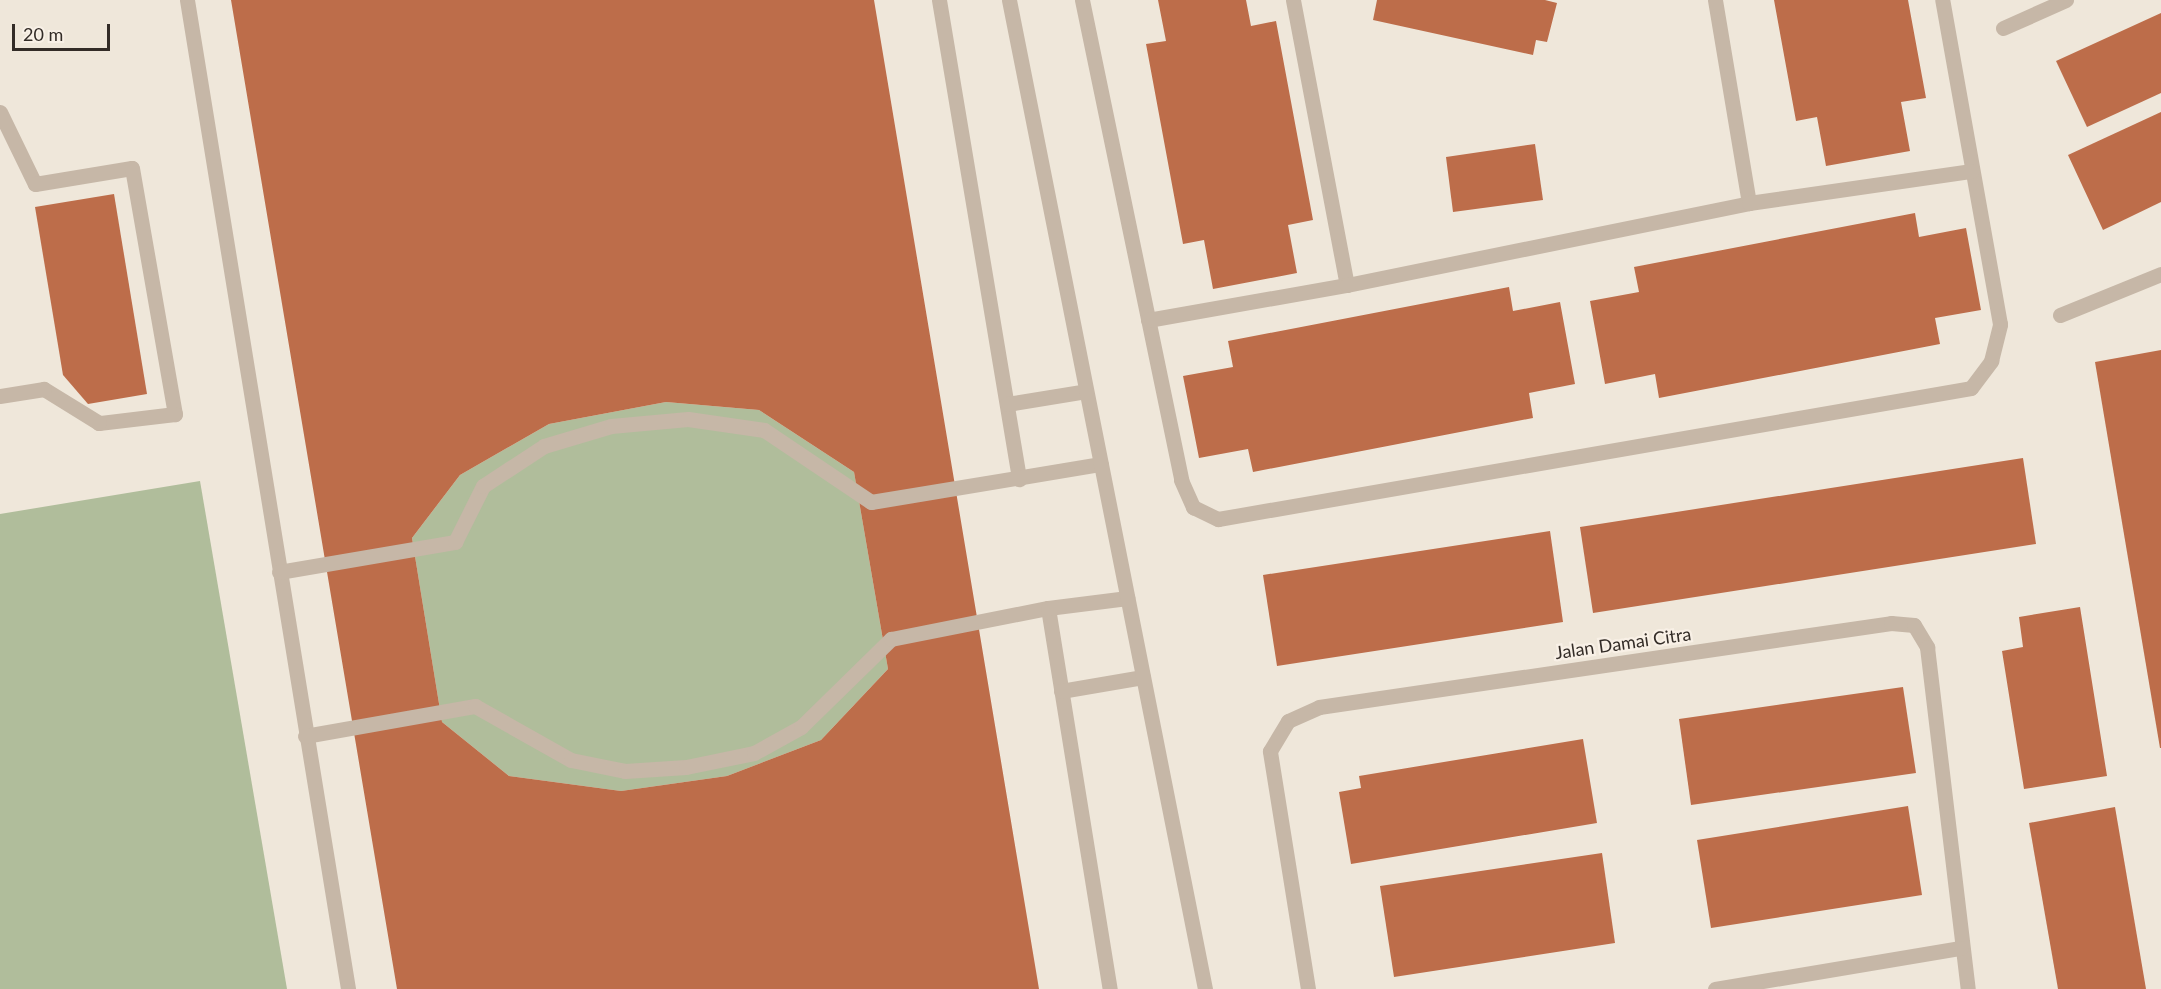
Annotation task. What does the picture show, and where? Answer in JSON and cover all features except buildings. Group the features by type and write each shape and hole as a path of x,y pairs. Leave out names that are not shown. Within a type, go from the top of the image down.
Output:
{"street":[{"path":"187,0 348,989"},
{"path":"939,0 1019,479"},
{"path":"1009,0 1205,989"},
{"path":"1082,0 1181,480 1193,507 1218,519 1971,388 1991,361 2000,324 1942,0"},
{"path":"1293,0 1347,285"},
{"path":"1715,0 1749,203"},
{"path":"2003,28 2066,0"},
{"path":"0,112 35,184 132,168 175,414 99,423 44,389 0,396"},
{"path":"1148,320 1347,285 1749,203 1972,171"},
{"path":"2060,315 2161,274"},
{"path":"1007,404 1086,392"},
{"path":"279,572 455,542 483,486 544,446 611,426 688,418 764,430 871,502 1101,464"},
{"path":"305,736 475,706 571,760 625,771 686,767 754,753 801,727 891,639 1048,608 1127,598"},
{"path":"1048,608 1110,989"},
{"name":"Jalan Damai Citra","path":"1308,989 1270,751 1288,721 1319,707 1891,623 1914,625 1927,647 1955,856 1961,948 1968,989"},
{"path":"1061,692 1143,677"},
{"path":"1714,989 1961,948"}],"green space":[{"path":"666,402 759,410 854,472 888,669 821,740 727,776 621,791 509,776 442,722 412,538 460,475 549,424"},
{"path":"200,481 287,989 0,989 0,514"}]}
